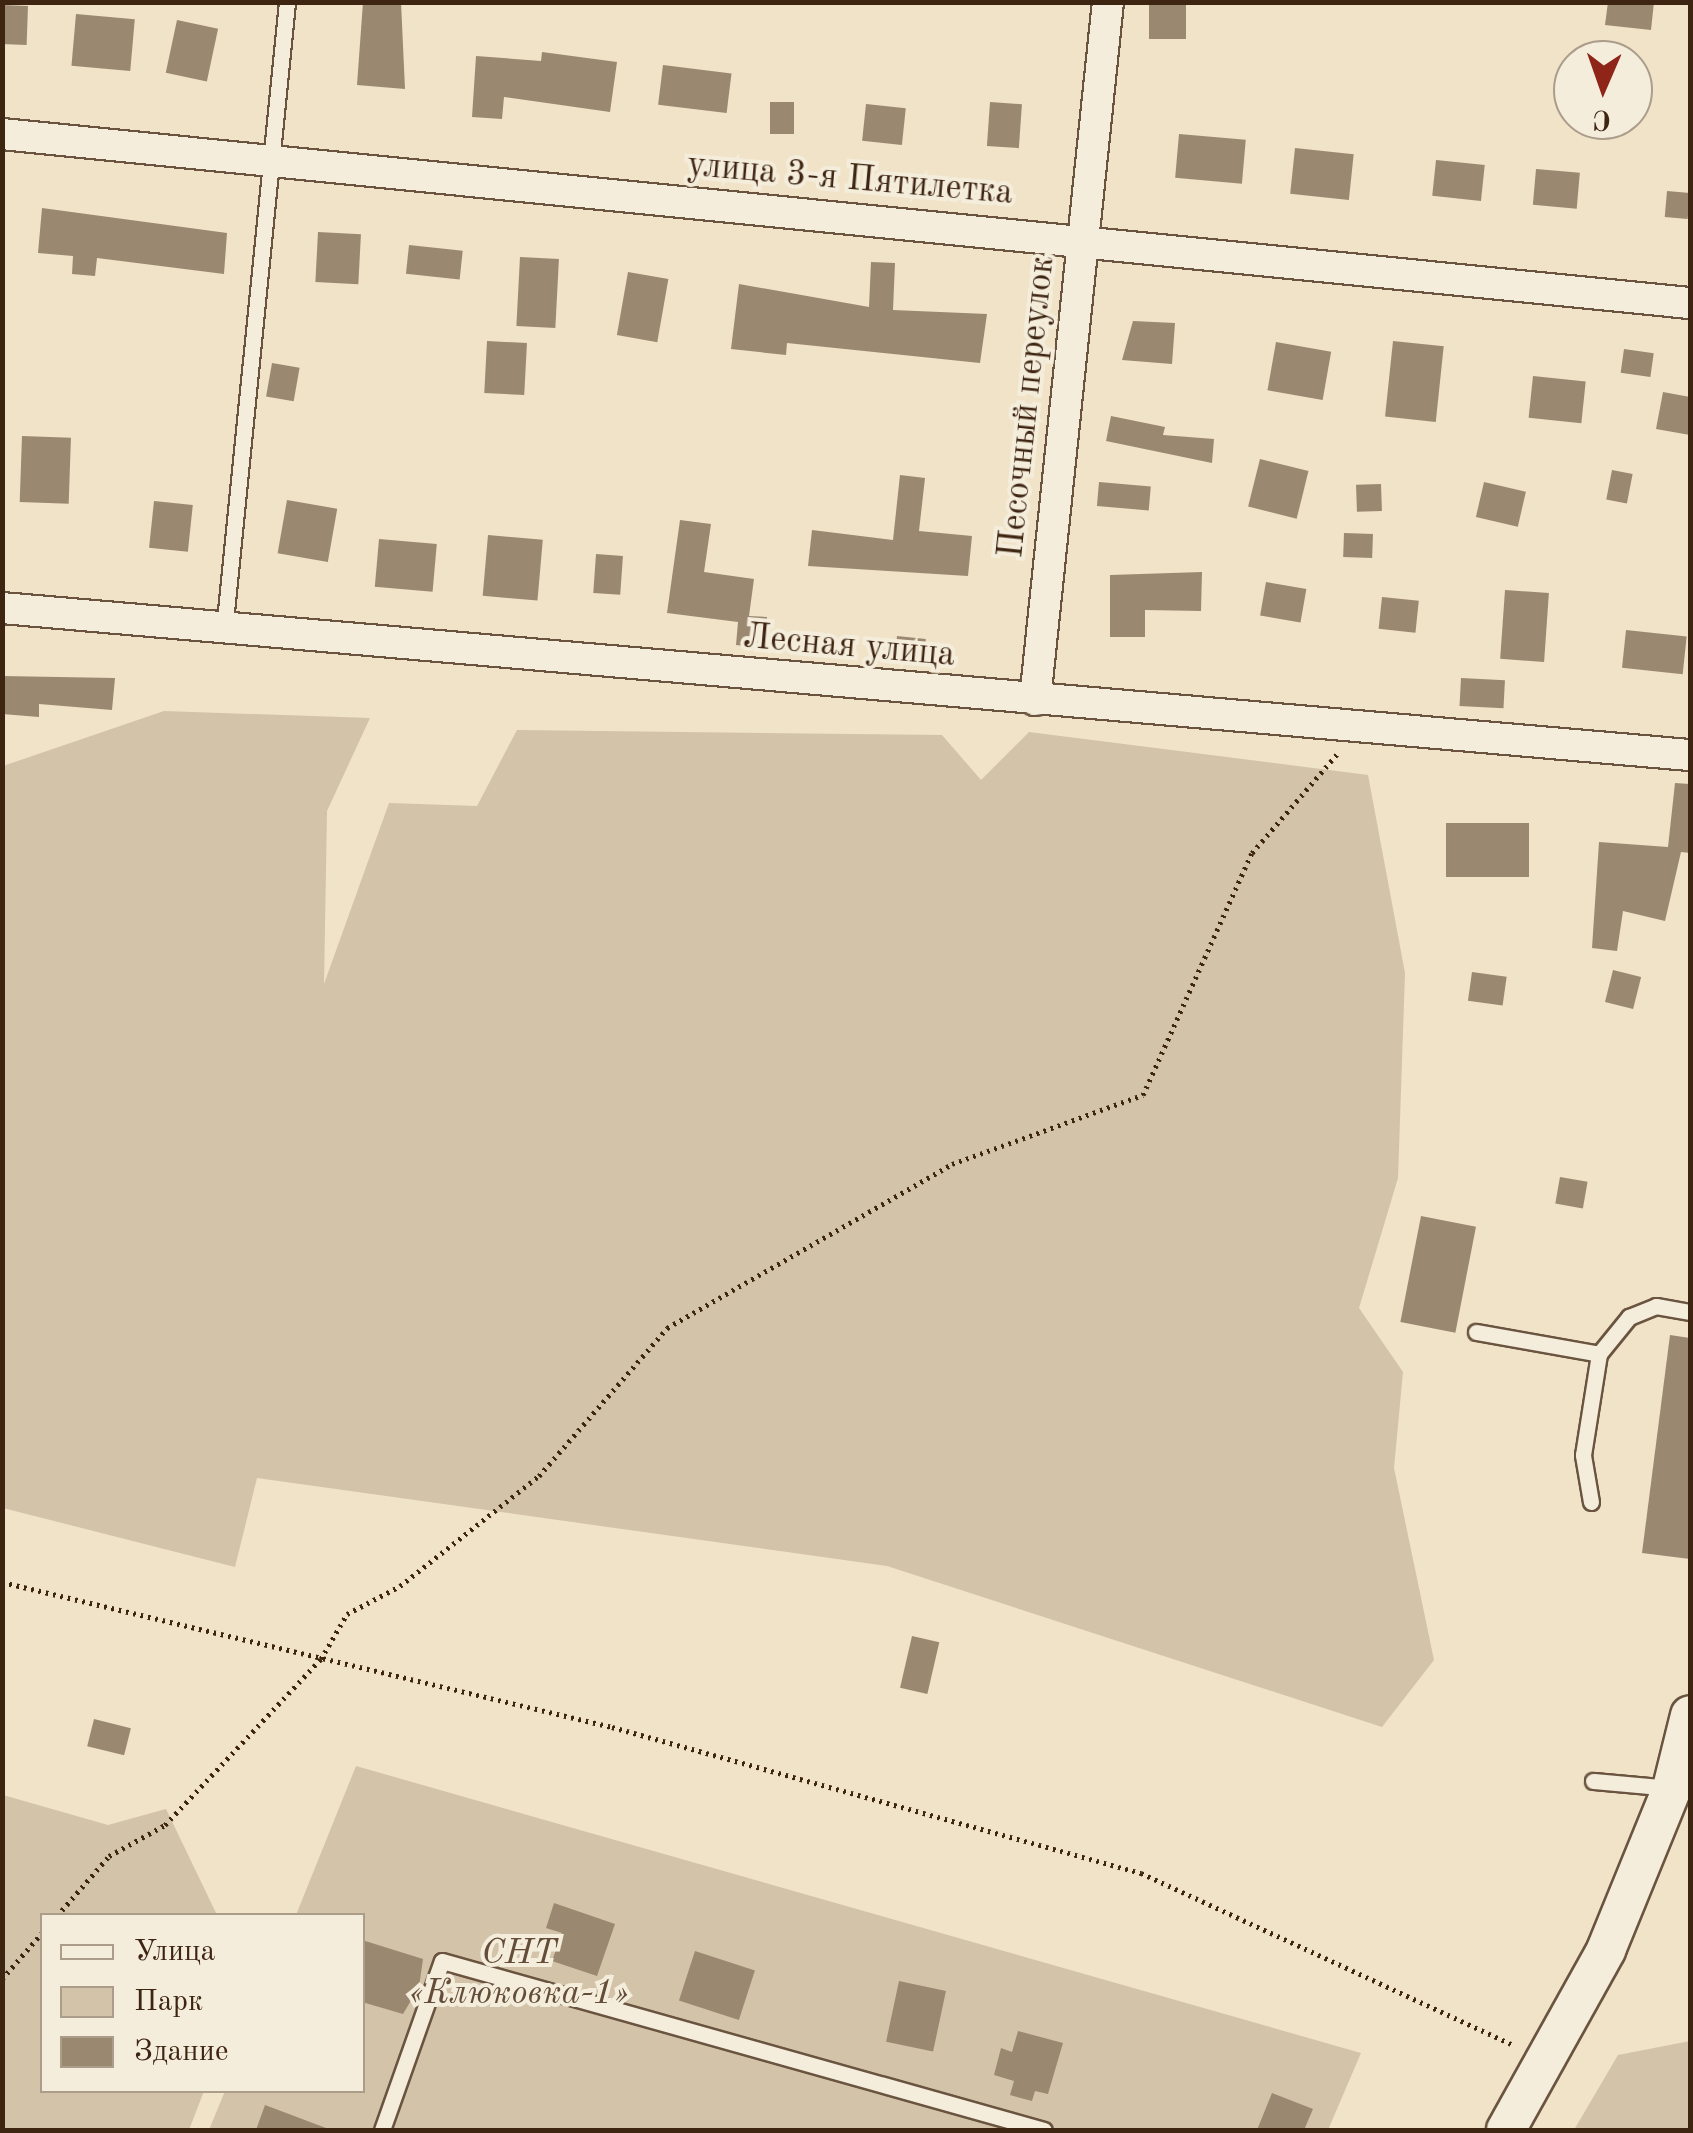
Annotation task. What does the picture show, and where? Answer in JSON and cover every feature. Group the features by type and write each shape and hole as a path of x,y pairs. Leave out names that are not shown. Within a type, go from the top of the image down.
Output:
{"street":[{"name":"Песочный переулок","path":"1035,700 1108,2"},
{"name":"улица 3-я Пятилетка","path":"2,134 1690,303"},
{"name":"Лесная улица","path":"2,608 224,631 1690,755"},
{"path":"1506,2130 1606,1950 1681,1788 1690,1716"}],"lane":[{"path":"224,631 287,2"},
{"path":"1591,1502 1583,1455 1599,1354 1629,1317 1656,1306 1690,1312"},
{"path":"1476,1332 1599,1354"},
{"path":"1594,1781 1681,1788"},
{"path":"382,2130 442,1960 1044,2130"}],"path":[{"path":"60,1913 109,1856 165,1825 320,1659 347,1614 400,1586 539,1476 668,1328 952,1164 1143,1095 1252,852 1359,728"},
{"path":"2,1582 612,1728 1141,1873 1545,2060"},
{"path":"2,1979 40,1935"}],"green space":[{"path":"164,711 370,718 327,811 324,984 389,803 477,806 517,730 942,735 981,780 1029,732 1368,775 1405,973 1398,1178 1359,1308 1403,1372 1394,1468 1434,1660 1382,1727 887,1566 257,1478 235,1567 3,1508 3,766"},
{"name":"СНТ «Клюковка-1»","path":"356,1766 1361,2053 1328,2130 209,2130 224,2093 365,2093 365,1913 297,1913"},
{"path":"3,1795 108,1825 166,1809 216,1913 40,1913 40,2093 203,2093 189,2130 3,2130"},
{"path":"1690,2041 1690,2130 1574,2130 1618,2055"}],"building":[{"path":"363,2 401,2 405,89 357,85"},
{"path":"1149,2 1186,2 1186,39 1149,39"},
{"path":"1608,2 1654,2 1651,30 1605,25"},
{"path":"2,5 28,6 27,45 2,44"},
{"path":"76,14 135,19 130,71 71,66"},
{"path":"177,20 218,29 207,82 166,73"},
{"path":"542,52 617,62 610,112 504,97 502,119 472,117 476,56 541,61"},
{"path":"663,65 731,73 727,113 658,105"},
{"path":"770,102 794,102 794,134 770,134"},
{"path":"990,102 1022,104 1019,148 987,146"},
{"path":"866,104 906,108 902,145 862,141"},
{"path":"1179,134 1246,140 1242,184 1175,178"},
{"path":"1295,148 1354,154 1349,200 1290,194"},
{"path":"1436,160 1485,165 1481,201 1432,196"},
{"path":"1536,169 1580,173 1577,209 1533,205"},
{"path":"1667,191 1690,193 1688,219 1665,217"},
{"path":"42,208 227,233 224,274 97,258 95,276 72,274 73,256 38,253"},
{"path":"318,232 361,234 358,284 315,282"},
{"path":"409,245 463,251 460,279 406,274"},
{"path":"520,257 559,259 555,328 516,326"},
{"path":"871,262 895,263 893,310 987,314 980,363 787,343 786,355 731,349 739,284 869,307"},
{"path":"628,272 668,279 657,342 617,335"},
{"path":"1133,321 1175,323 1172,364 1122,360"},
{"path":"487,341 527,343 524,395 484,393"},
{"path":"1393,341 1444,346 1436,422 1385,417"},
{"path":"1276,342 1331,352 1323,400 1267,390"},
{"path":"1624,349 1654,353 1650,377 1621,373"},
{"path":"272,363 300,368 294,401 266,396"},
{"path":"1533,376 1586,382 1581,423 1529,418"},
{"path":"1663,392 1690,397 1690,435 1656,429"},
{"path":"1111,416 1165,427 1163,435 1214,439 1212,463 1106,441"},
{"path":"22,436 71,438 69,504 20,502"},
{"path":"1260,459 1309,471 1297,519 1248,507"},
{"path":"1612,470 1633,474 1627,503 1606,499"},
{"path":"900,475 925,478 919,531 972,536 968,576 808,566 812,530 893,540"},
{"path":"1099,482 1151,487 1149,510 1097,506"},
{"path":"1484,482 1526,492 1518,527 1476,517"},
{"path":"1381,484 1382,511 1357,512 1356,485"},
{"path":"287,500 337,509 328,562 278,553"},
{"path":"154,501 193,505 188,552 149,548"},
{"path":"680,520 711,524 704,572 754,579 749,616 767,617 764,648 736,645 738,622 667,613"},
{"path":"1344,533 1373,534 1372,558 1343,557"},
{"path":"488,535 543,540 537,601 483,596"},
{"path":"379,539 437,544 433,592 375,587"},
{"path":"596,554 623,556 620,595 593,593"},
{"path":"1202,572 1201,611 1145,610 1145,637 1110,637 1110,575"},
{"path":"1266,582 1306,589 1300,623 1260,615"},
{"path":"1505,590 1549,593 1544,662 1500,659"},
{"path":"1382,597 1419,601 1415,633 1379,629"},
{"path":"1626,630 1687,636 1683,674 1622,668"},
{"path":"897,636 926,639 923,665 894,662"},
{"path":"2,676 115,678 112,710 39,704 39,717 2,714"},
{"path":"1461,678 1505,680 1503,708 1460,706"},
{"path":"1675,783 1690,784 1690,853 1681,852 1665,921 1623,911 1617,951 1592,948 1599,842 1668,847"},
{"path":"1446,823 1529,823 1529,877 1446,877"},
{"path":"1613,970 1641,977 1633,1009 1605,1002"},
{"path":"1472,972 1507,977 1503,1006 1468,1001"},
{"path":"1560,1177 1588,1182 1583,1208 1555,1204"},
{"path":"1421,1216 1476,1227 1455,1333 1400,1322"},
{"path":"1670,1335 1690,1338 1690,1559 1642,1553"},
{"path":"912,1636 939,1642 927,1694 900,1688"},
{"path":"94,1719 131,1728 124,1755 87,1746"},
{"path":"554,1903 615,1924 597,1976 552,1961 562,1933 546,1928"},
{"path":"365,1941 423,1959 419,1987 403,2014 365,2003"},
{"path":"695,1951 755,1970 739,2020 679,2000"},
{"path":"899,1981 946,1991 933,2052 886,2042"},
{"path":"1018,2031 1063,2043 1048,2094 1035,2091 1032,2101 1010,2095 1014,2081 994,2075 1001,2048 1012,2052"},
{"path":"1272,2093 1313,2109 1304,2130 1257,2130"},
{"path":"265,2105 326,2128 326,2130 256,2130"}]}
